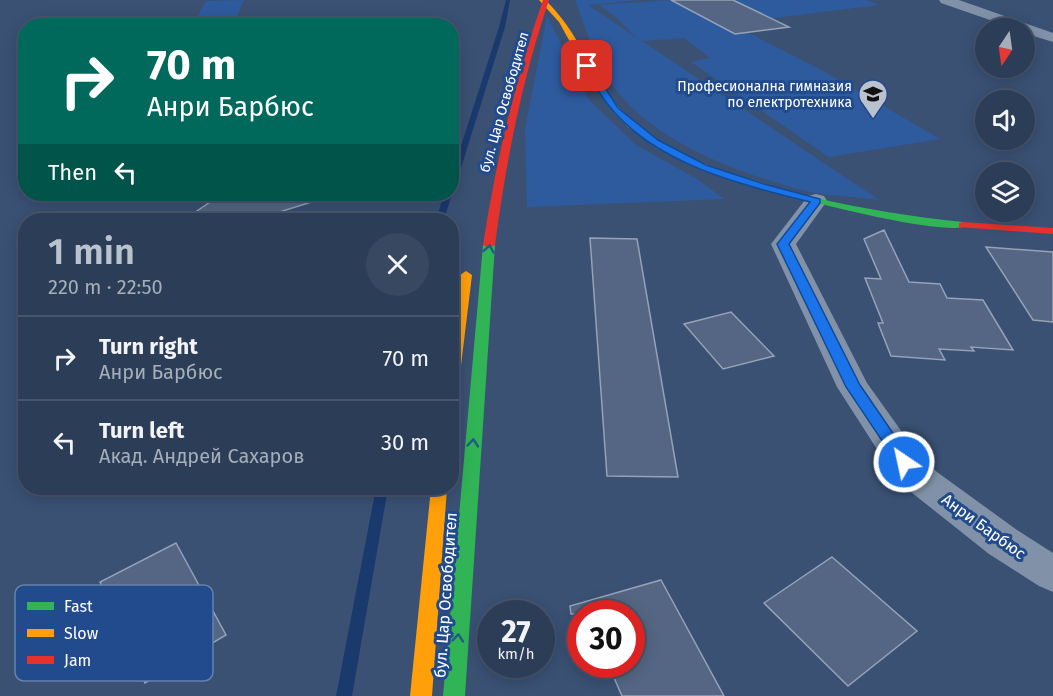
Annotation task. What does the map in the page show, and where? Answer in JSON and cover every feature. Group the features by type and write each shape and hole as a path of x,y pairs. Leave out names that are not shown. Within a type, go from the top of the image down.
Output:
{"main road":[{"path":"562,0 568,32"},
{"path":"541,1 557,12 607,100 631,125 654,142 702,167 816,201 897,218 988,228 1053,231"},
{"name":"бул. Цар Освободител","path":"492,143 541,1"},
{"name":"бул. Цар Освободител","path":"454,696 486,269 498,174 541,1"},
{"path":"459,328 468,258"},
{"name":"бул. Цар Освободител","path":"421,696 438,495"}],"street":[{"path":"946,0 1053,38"},
{"name":"Анри Барбюс","path":"816,201 783,244 853,387 904,462 924,482 1003,542 1053,574"}],"shaded area":[{"path":"244,0 236,18 197,18 206,1"},
{"path":"575,0 639,0 588,5 637,38 617,18 599,5 671,0 747,32 825,72 940,139 829,157 691,62 710,58 684,38 642,41 879,200 804,191 745,172 695,151 672,138 630,106 614,87 602,67"},
{"path":"733,0 866,0 879,5 758,20 753,10"},
{"path":"547,16 589,100 636,145 697,179 724,199 527,207 525,129"}],"building":[{"path":"671,0 733,0 789,27 735,34"},
{"path":"212,201 315,201 276,213 194,213"},
{"path":"884,230 909,282 940,284 947,298 983,300 1013,350 971,347 974,351 939,349 945,360 891,356 878,323 883,323 865,278 881,279 864,239"},
{"path":"590,238 637,239 678,477 607,476"},
{"path":"986,247 1053,252 1053,322 1033,320"},
{"path":"731,312 774,356 723,369 684,324"},
{"path":"176,543 199,585 101,585 100,582"},
{"path":"832,557 917,631 848,686 764,603"},
{"path":"661,580 724,696 622,696 614,678 645,678 645,600 591,600"},
{"path":"213,611 226,635 213,643"}],"waterway":[{"path":"459,162 502,27 508,0"},
{"path":"442,213 446,201"},
{"path":"344,696 381,495"}],"traffic: fast":[{"path":"726,175 784,193 843,207 903,218 963,225"},
{"path":"454,696 489,245"}],"traffic: slow":[{"path":"542,0 562,22 599,87 618,113 660,146 726,175"},
{"path":"459,328 466,275"},
{"path":"421,696 438,495"}],"traffic: jam":[{"path":"489,245 498,183 518,90 546,0"},
{"path":"963,225 1053,231"}],"place":[{"name":"Професионална гимназия по електротехника","path":"873,120"}],"route":[{"path":"587,66 615,110 654,142 702,167 816,201 783,244 853,387 904,462"}]}
